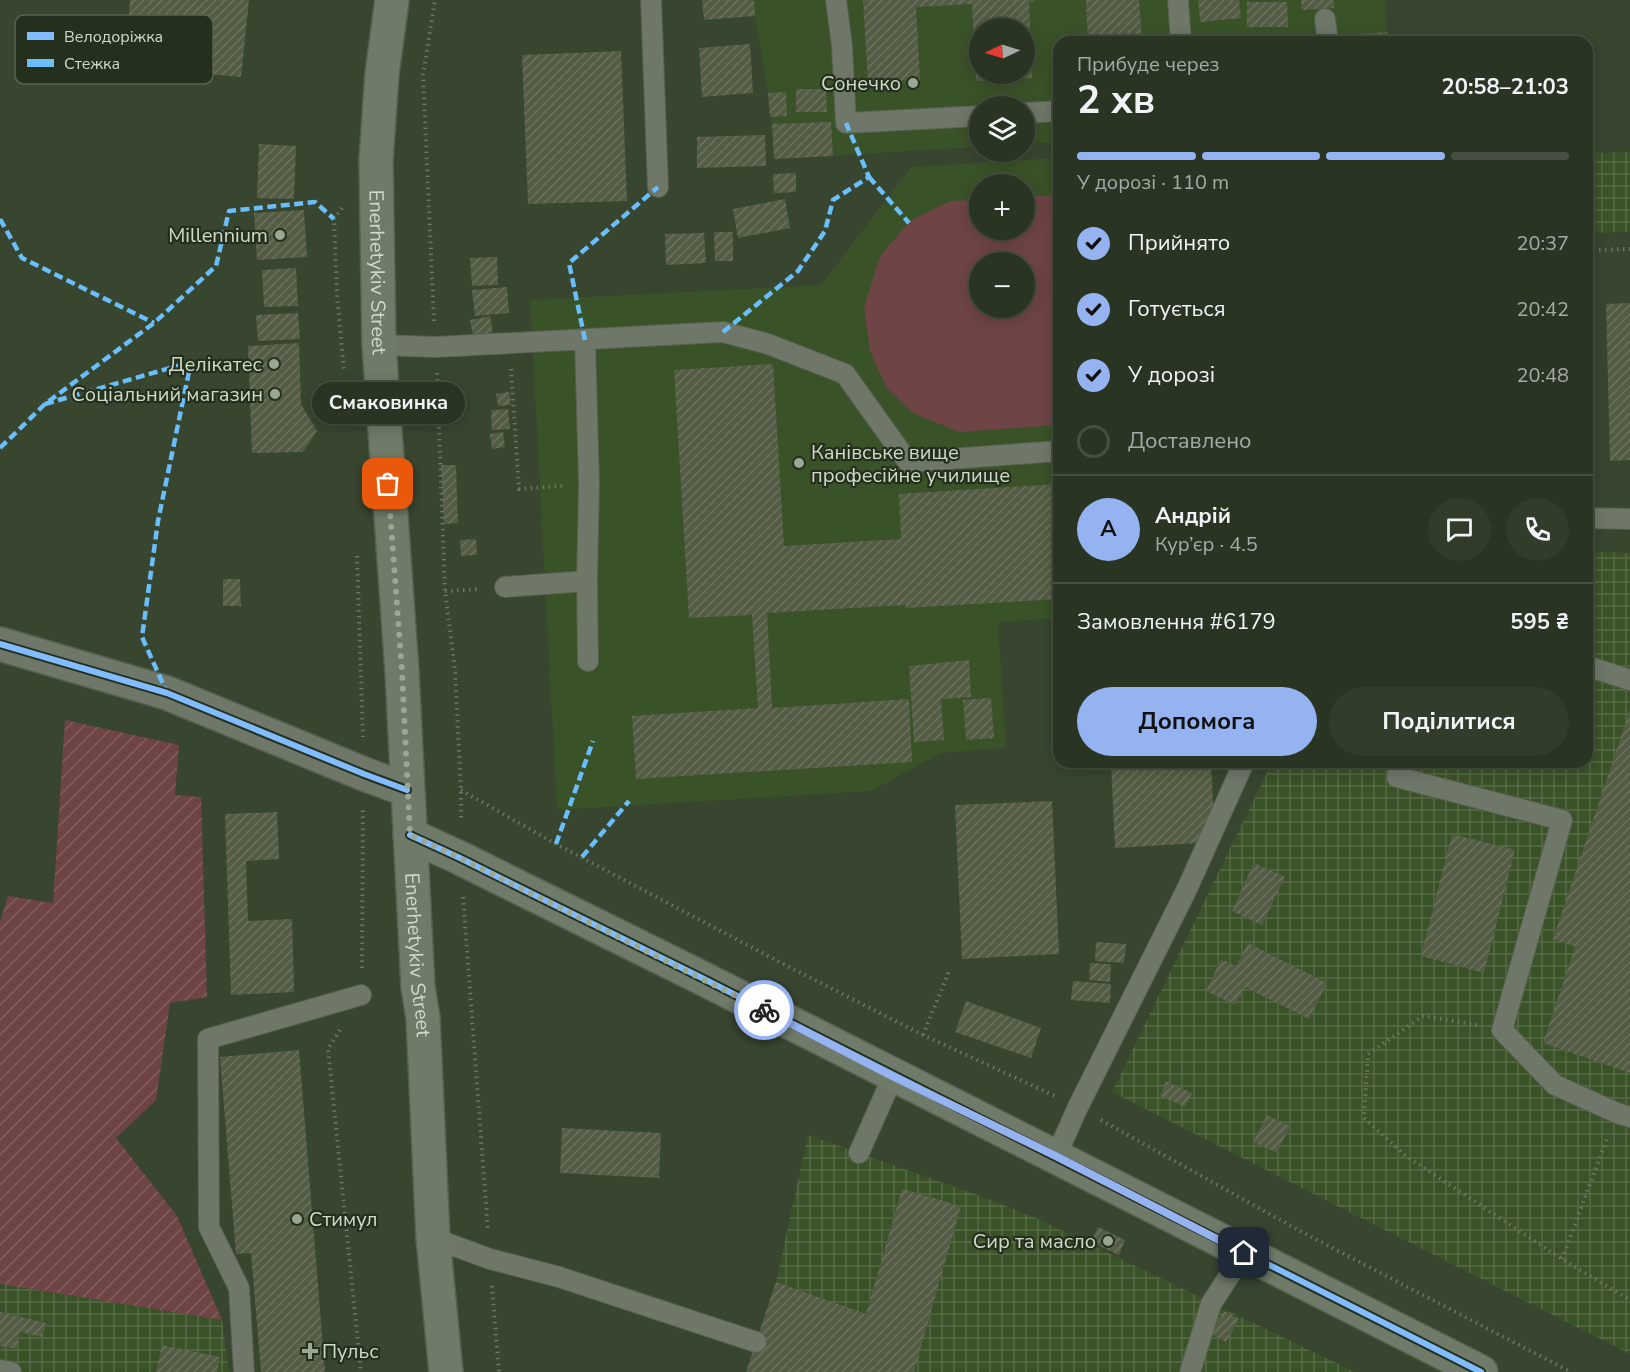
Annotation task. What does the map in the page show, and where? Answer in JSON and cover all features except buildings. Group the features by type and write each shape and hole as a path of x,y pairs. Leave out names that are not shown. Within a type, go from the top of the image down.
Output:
{"main road":[{"name":"Enerhetykiv Street","path":"392,0 382,74 376,160 379,345 402,672 418,987 423,1018 433,1238 446,1372"},
{"path":"410,835 1056,1156 1481,1372"}],"street":[{"path":"0,644 167,693 407,790"}],"lane":[{"path":"651,0 658,187"},
{"path":"836,0 842,46 846,123 969,117"},
{"path":"1178,0 1181,36"},
{"path":"1325,19 1327,36"},
{"path":"1035,112 1053,111"},
{"path":"379,345 436,347 723,332 768,345 844,374 908,462 1053,451"},
{"path":"585,339 590,484 587,581 588,661"},
{"path":"1593,518 1630,519"},
{"path":"506,587 587,581"},
{"path":"1593,668 1630,680"},
{"path":"1056,1156 1078,1107 1187,889 1241,768"},
{"path":"1399,768 1397,777 1562,820 1502,1030 1555,1085 1624,1115"},
{"path":"244,1372 239,1288 209,1227 208,1039 361,995"},
{"path":"859,1153 892,1076"},
{"path":"433,1238 490,1259 559,1277 756,1342"},
{"path":"1190,1372 1211,1304 1244,1253"},
{"path":"0,1370 11,1372"}],"path":[{"path":"435,0 423,75 445,591 455,670 461,790 460,858 499,1372"},
{"path":"1593,250 1630,249"},
{"path":"509,343 519,489 590,484"},
{"path":"445,591 506,587"},
{"path":"461,790 556,844 770,957 923,1035 1078,1107 1300,1231 1571,1372"},
{"path":"923,1035 950,969"},
{"path":"1502,1030 1423,1016 1368,1054 1364,1118 1406,1156 1562,1259 1630,1300"},
{"path":"1562,1259 1624,1115"}],"shaded area":[{"name":"Сонечко","path":"752,0 1385,0 1388,36 1053,36 1053,142 1035,143 1035,96 969,96 969,148 774,159 772,124"},
{"path":"1630,152 1630,232 1593,233 1593,153"},
{"name":"Канівське вище професійне училище","path":"1053,158 1053,618 998,622 1006,748 941,753 871,791 557,810 530,300 821,285 911,167 1035,162 1035,159"},
{"path":"1053,195 1053,425 959,432 913,413 886,387 870,351 864,307 880,256 910,221 950,201 969,200 969,240 1035,240 1035,196"},
{"path":"1593,551 1630,553 1630,1354 1112,1092 1269,768 1593,768"},
{"path":"65,720 179,745 175,795 201,797 207,997 170,1003 156,1100 116,1138 177,1216 222,1320 0,1284 0,922 8,896 53,903"},
{"path":"808,1135 1036,1218 1355,1372 746,1372 776,1282"},
{"path":"0,1284 222,1320 229,1372 11,1372 0,1370"}],"marked path":[{"path":"723,332 798,271 825,231 833,200 869,177 846,123"},
{"path":"869,177 909,223"},
{"path":"585,340 569,263 658,187"},
{"path":"0,448 45,404 154,323 216,266 229,211 315,202 334,219"},
{"path":"0,219 22,258 154,323"},
{"path":"45,404 191,362 158,521 142,637 167,693"},
{"path":"556,844 593,741"},
{"path":"582,857 629,801"}],"cycle path":[{"path":"0,644 167,693 407,790"},
{"path":"410,835 698,976 1481,1372"}],"way so far":[{"path":"388,484 402,672 410,835 764,1010"}],"place":[{"name":"Сонечко","path":"913,83"},
{"name":"Millennium","path":"280,235"},
{"name":"Делікатес","path":"274,364"},
{"name":"Соціальний магазин","path":"275,394"},
{"name":"Канівське вище професійне училище","path":"799,463"},
{"name":"Смаковинка","path":"388,484"},
{"name":"Стимул","path":"297,1219"},
{"name":"Сир та масло","path":"1108,1241"},
{"name":"Пульс","path":"310,1351"}],"route":[{"path":"764,1010 1244,1253"}]}
